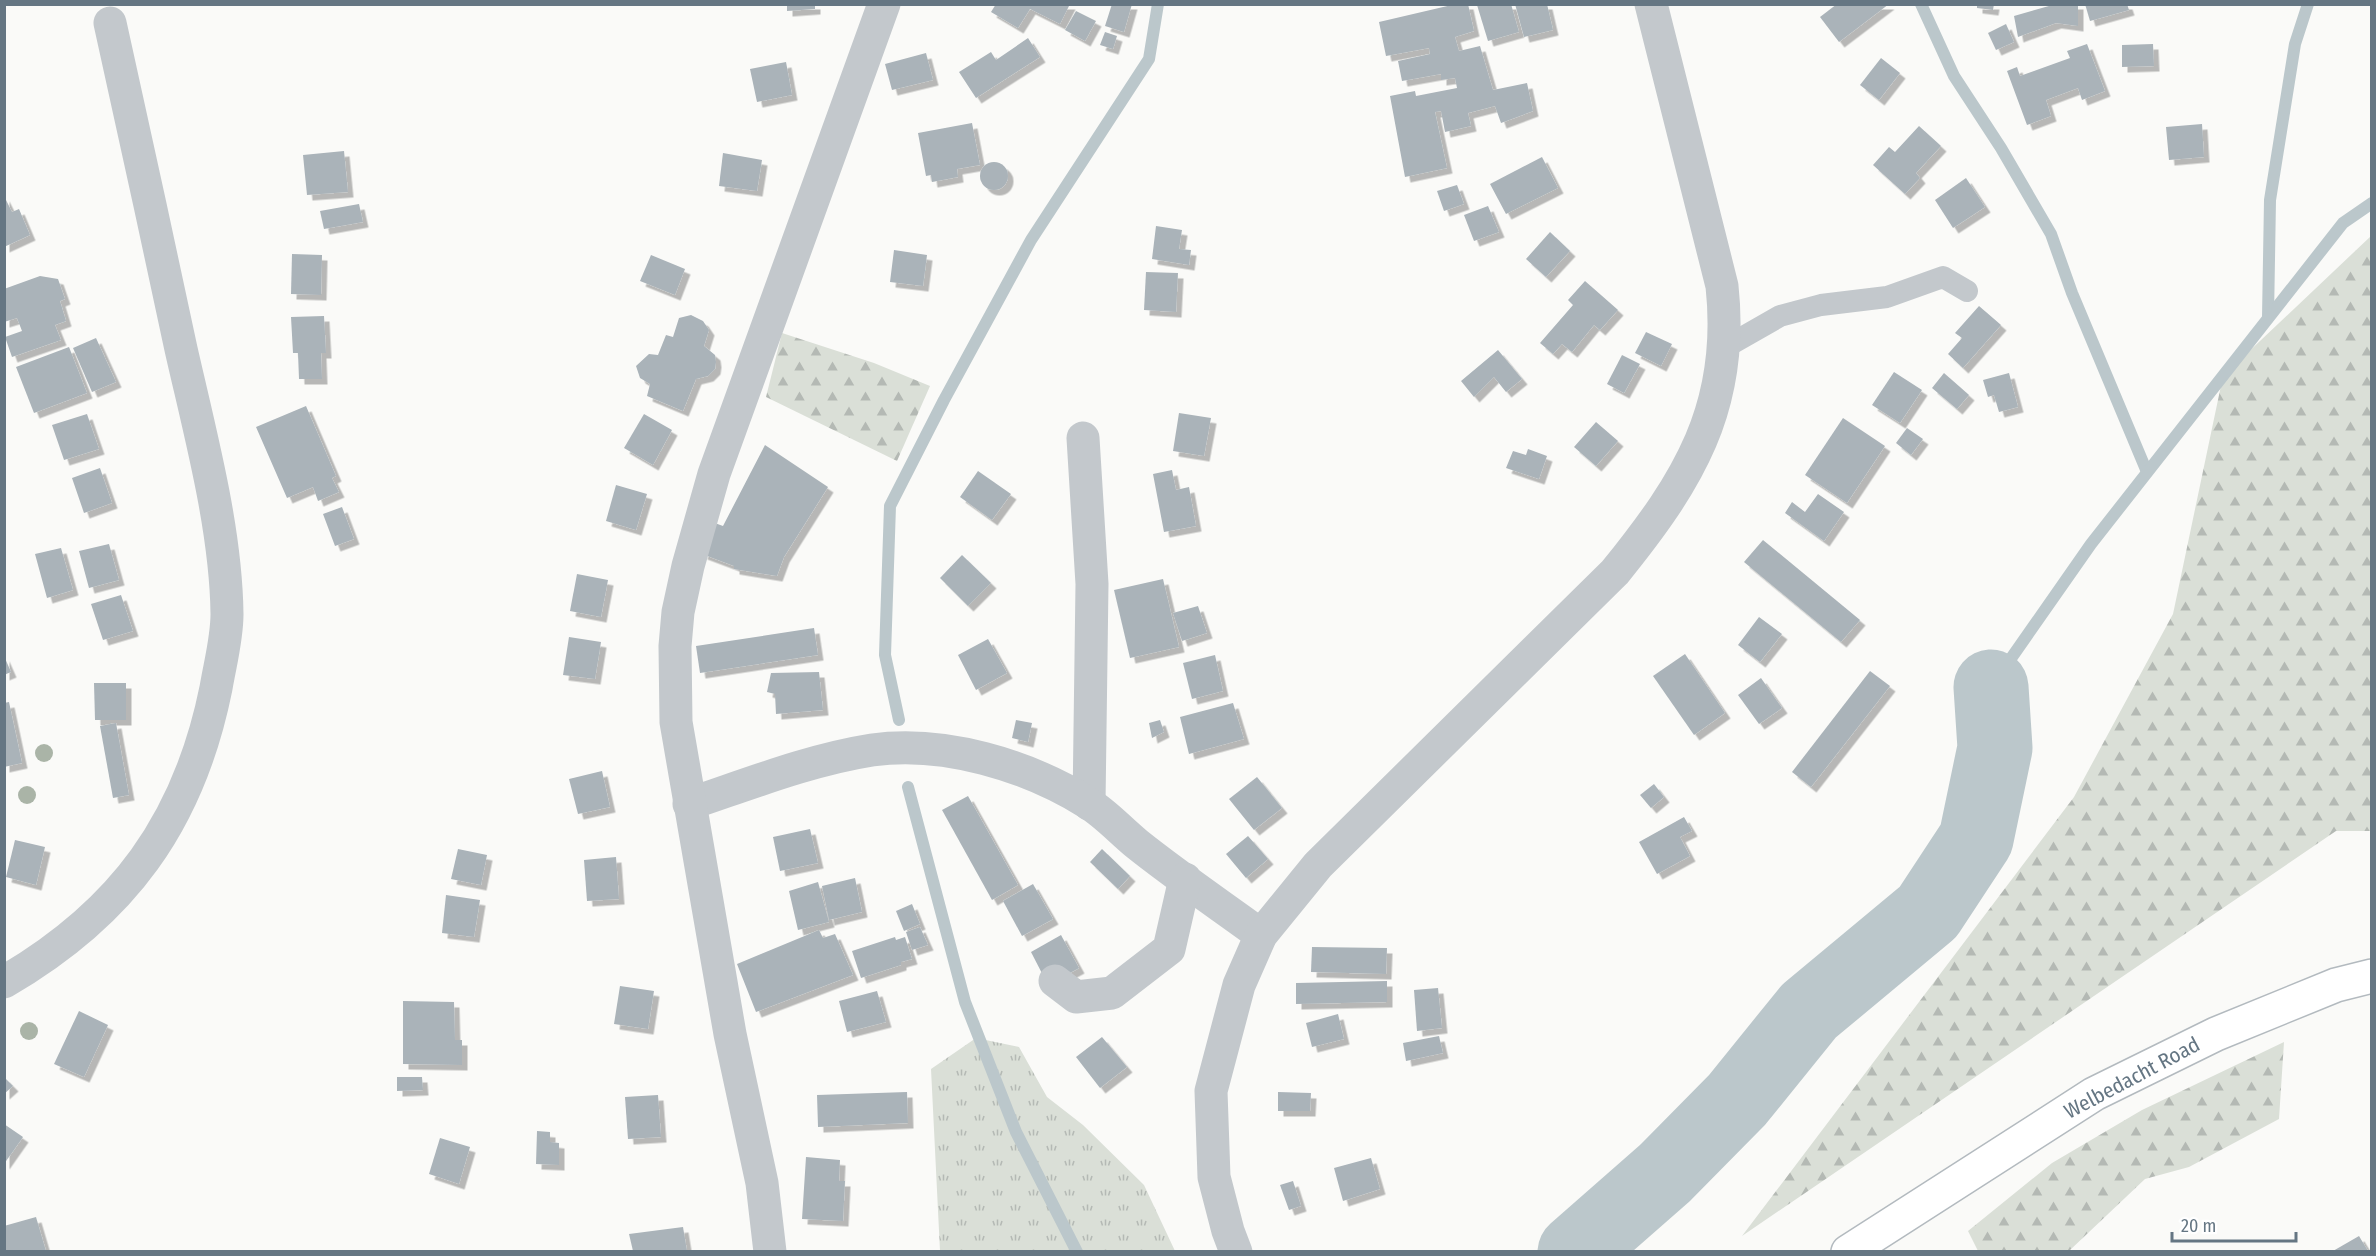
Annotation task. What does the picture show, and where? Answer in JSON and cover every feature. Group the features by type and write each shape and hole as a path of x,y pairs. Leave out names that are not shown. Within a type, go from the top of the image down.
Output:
{"street":[{"path":"770,1251 762,1183 730,1034 676,722 675,646 678,612 688,566 714,474 884,4"},
{"path":"1236,1251 1228,1231 1214,1177 1211,1091 1239,985 1261,935 1318,865 1615,572 1652,527 1681,482 1701,444 1714,405 1724,348 1726,323 1723,293 1714,246 1651,4"},
{"path":"4,982 61,945 104,909 136,873 162,832 185,794 200,751 211,709 226,626 223,566 209,476 110,23"},
{"path":"1083,438 1092,584 1089,804"},
{"path":"689,804 802,765 872,750 909,748 950,752 986,760 1035,777 1089,804 1261,935"},
{"path":"1054,981 1076,997 1112,993 1169,949 1185,879"},
{"name":"Welbedacht Road","path":"1848,1251 2094,1094 2216,1034 2336,986 2372,976"}],"lane":[{"path":"1724,348 1779,316 1821,305 1887,297 1943,277 1967,291"}],"green space":[{"path":"2371,236 2371,831 2336,831 1742,1236 2074,797 2173,614 2223,376"},
{"path":"782,333 874,363 930,386 897,461 766,397"},
{"path":"976,1038 1019,1047 1047,1097 1083,1125 1144,1185 1175,1251 940,1251 931,1069"},
{"path":"2284,1042 2279,1119 2189,1167 2145,1179 2069,1251 1978,1251 1968,1231 2052,1163 2142,1110"}],"building":[{"path":"787,4 815,4 815,9 787,11"},
{"path":"996,4 1070,4 1060,24 1030,9 1018,28 991,12"},
{"path":"1112,4 1132,4 1124,32 1105,26"},
{"path":"1456,4 1468,4 1474,31 1455,37 1459,51 1480,46 1493,90 1527,83 1533,111 1501,123 1495,106 1468,113 1471,126 1445,132 1441,111 1435,112 1447,168 1405,177 1390,96 1415,91 1416,96 1457,88 1455,78 1441,80 1441,74 1402,81 1398,61 1430,54 1429,48 1386,56 1379,22"},
{"path":"1511,4 1519,32 1488,41 1477,5"},
{"path":"1515,4 1547,4 1553,30 1524,37"},
{"path":"1837,4 1889,4 1839,42 1820,17"},
{"path":"1977,4 1994,4 1993,10 1977,8"},
{"path":"2056,4 2078,4 2078,26 2056,23 2018,37 2014,16"},
{"path":"2085,4 2127,4 2129,10 2090,21"},
{"path":"1076,11 1096,21 1085,41 1065,30"},
{"path":"2006,24 2014,42 1996,50 1988,33"},
{"path":"1105,32 1117,36 1113,49 1100,45"},
{"path":"1028,38 1040,57 976,98 959,72 991,52 996,60"},
{"path":"2087,44 2105,91 2082,100 2078,88 2046,100 2051,116 2027,125 2007,71 2017,67 2020,76 2070,58 2067,51"},
{"path":"2153,44 2154,66 2122,67 2122,45"},
{"path":"926,53 933,80 892,90 885,64"},
{"path":"1881,58 1900,73 1879,100 1860,85"},
{"path":"786,62 792,95 757,102 750,69"},
{"path":"972,123 980,165 957,169 958,177 932,182 931,175 926,176 918,133"},
{"path":"2202,124 2204,157 2169,160 2166,127"},
{"path":"1919,126 1941,146 1916,173 1920,178 1905,194 1873,165 1889,147 1895,152"},
{"path":"344,151 348,192 307,195 303,155"},
{"path":"723,153 762,160 757,191 719,186"},
{"path":"1542,157 1558,188 1506,214 1490,184"},
{"path":"994,162 1004,166 1008,176 1004,186 994,190 984,186 980,176 984,166"},
{"path":"1966,178 1985,207 1953,228 1935,200"},
{"path":"1457,185 1464,204 1444,211 1437,191"},
{"path":"4,196 12,212 19,209 30,235 4,247"},
{"path":"359,204 363,222 324,229 320,211"},
{"path":"1488,206 1499,232 1474,241 1464,215"},
{"path":"1156,226 1182,230 1179,249 1191,250 1189,265 1152,259"},
{"path":"1550,232 1570,251 1546,277 1526,259"},
{"path":"894,250 927,255 923,286 890,282"},
{"path":"292,254 322,255 321,295 291,294"},
{"path":"651,255 685,269 675,295 640,281"},
{"path":"1146,272 1178,273 1176,312 1144,310"},
{"path":"40,276 58,279 65,299 60,301 66,321 55,325 61,340 12,357 5,337 22,331 17,318 4,322 4,289"},
{"path":"1585,281 1618,310 1600,330 1594,325 1572,352 1562,344 1553,354 1540,343 1573,305 1568,300"},
{"path":"1979,306 2001,325 1963,368 1948,354 1962,338 1955,333"},
{"path":"691,315 703,321 709,330 704,346 715,355 716,362 715,369 708,376 696,379 683,411 647,396 650,384 640,378 636,366 649,354 658,355 666,335 673,337 679,318"},
{"path":"324,316 326,353 321,353 322,379 299,379 298,353 293,353 291,317"},
{"path":"1646,332 1672,344 1661,366 1635,353"},
{"path":"96,338 116,382 92,392 73,348"},
{"path":"69,347 87,393 34,413 16,367"},
{"path":"1498,350 1522,379 1506,392 1494,377 1474,397 1461,381"},
{"path":"1622,355 1640,364 1624,393 1607,384"},
{"path":"1894,372 1922,390 1900,423 1872,405"},
{"path":"1944,373 1969,395 1957,409 1932,388"},
{"path":"2009,373 2018,407 1999,412 1994,395 1988,397 1983,380"},
{"path":"306,406 336,476 332,478 339,492 318,501 313,487 287,498 256,427"},
{"path":"1179,413 1211,418 1204,456 1173,451"},
{"path":"87,414 99,449 64,460 52,425"},
{"path":"644,414 672,430 653,465 624,448"},
{"path":"1843,418 1885,446 1847,503 1805,475"},
{"path":"1596,422 1618,441 1596,466 1574,447"},
{"path":"1907,428 1923,439 1911,455 1896,443"},
{"path":"765,445 828,487 784,557 777,576 734,569 734,566 702,554 712,522 723,526"},
{"path":"1528,449 1547,456 1539,479 1506,468 1513,451 1526,455"},
{"path":"100,468 112,503 84,513 72,478"},
{"path":"1172,470 1176,490 1189,487 1196,526 1164,532 1153,474"},
{"path":"978,471 1011,494 992,520 960,497"},
{"path":"616,485 647,494 636,530 606,521"},
{"path":"1818,494 1844,512 1824,541 1785,513 1792,502 1805,512"},
{"path":"342,507 354,539 335,546 323,514"},
{"path":"1763,540 1860,620 1841,642 1744,562"},
{"path":"109,544 119,580 89,588 79,551"},
{"path":"61,548 73,590 47,598 35,554"},
{"path":"962,555 991,583 968,606 940,578"},
{"path":"577,574 608,580 601,617 570,611"},
{"path":"1163,579 1179,647 1130,658 1114,590"},
{"path":"121,595 133,631 103,640 91,604"},
{"path":"1198,606 1207,633 1182,641 1173,613"},
{"path":"1759,617 1782,634 1760,662 1738,645"},
{"path":"814,628 818,655 700,673 696,646"},
{"path":"569,637 601,642 595,679 563,675"},
{"path":"988,639 1007,673 976,690 958,655"},
{"path":"1685,654 1725,713 1694,735 1653,676"},
{"path":"1215,655 1223,691 1192,699 1183,663"},
{"path":"4,656 11,672 4,675"},
{"path":"1870,671 1890,686 1811,787 1792,772"},
{"path":"819,672 823,710 776,714 775,694 767,692 771,673"},
{"path":"1761,678 1782,708 1759,724 1738,695"},
{"path":"94,683 126,683 126,720 95,720"},
{"path":"9,702 22,763 4,767 4,703"},
{"path":"1233,703 1244,739 1189,754 1180,717"},
{"path":"1016,720 1032,723 1028,742 1012,738"},
{"path":"1160,720 1164,732 1152,738 1149,723"},
{"path":"116,723 129,795 113,798 100,726"},
{"path":"602,771 610,807 578,814 569,779"},
{"path":"1257,777 1282,808 1254,830 1229,799"},
{"path":"1654,784 1664,797 1651,808 1640,795"},
{"path":"968,796 1018,885 992,900 942,810"},
{"path":"1684,817 1692,831 1680,837 1690,856 1657,874 1639,842"},
{"path":"810,829 818,863 780,871 773,837"},
{"path":"1248,836 1268,859 1246,878 1226,854"},
{"path":"15,840 45,847 36,885 6,877"},
{"path":"458,849 487,855 481,885 451,879"},
{"path":"1102,849 1130,876 1118,889 1090,862"},
{"path":"616,857 619,899 587,901 584,860"},
{"path":"855,878 862,912 829,920 822,886"},
{"path":"818,882 829,922 798,930 789,891"},
{"path":"1033,884 1053,919 1022,936 1003,901"},
{"path":"446,895 480,900 474,937 442,933"},
{"path":"912,904 920,924 904,931 896,911"},
{"path":"920,927 928,945 912,950 906,932"},
{"path":"819,930 823,938 835,934 853,975 756,1012 737,964"},
{"path":"1061,935 1079,968 1048,985 1031,952"},
{"path":"895,937 896,940 905,937 912,959 861,978 852,951"},
{"path":"1312,947 1387,948 1386,974 1311,972"},
{"path":"1387,981 1387,1002 1296,1004 1296,983"},
{"path":"620,986 654,991 648,1029 614,1024"},
{"path":"1438,988 1442,1028 1417,1031 1414,990"},
{"path":"877,991 886,1022 847,1032 839,1001"},
{"path":"403,1001 454,1002 455,1040 462,1040 462,1065 403,1064"},
{"path":"79,1011 108,1025 84,1077 54,1064"},
{"path":"1338,1014 1344,1039 1312,1047 1306,1023"},
{"path":"1439,1036 1443,1053 1406,1061 1403,1043"},
{"path":"1102,1037 1127,1067 1100,1088 1076,1057"},
{"path":"4,1077 13,1086 4,1094"},
{"path":"397,1077 422,1077 423,1090 397,1091"},
{"path":"907,1092 908,1123 818,1127 817,1095"},
{"path":"1278,1092 1311,1093 1310,1111 1278,1111"},
{"path":"658,1095 661,1137 628,1139 625,1097"},
{"path":"4,1124 23,1137 4,1164"},
{"path":"537,1131 550,1132 550,1142 559,1143 559,1165 536,1164"},
{"path":"440,1138 470,1147 459,1184 429,1174"},
{"path":"806,1157 840,1160 839,1181 845,1181 843,1221 802,1219"},
{"path":"1371,1158 1380,1189 1343,1201 1334,1168"},
{"path":"1293,1181 1301,1206 1289,1210 1280,1185"},
{"path":"36,1217 46,1251 4,1251 4,1226"},
{"path":"683,1227 687,1251 633,1251 629,1234"},
{"path":"2359,1236 2368,1251 2333,1251"}],"waterway":[{"path":"899,720 885,655 890,506 944,400 1031,240 1149,59 1158,4"},
{"path":"1921,4 1954,76 2001,148 2051,234 2072,293 2147,472"},
{"path":"2268,318 2270,200 2295,44 2308,4"},
{"path":"1991,687 2091,544 2343,223 2372,203"},
{"path":"1575,1252 1665,1173 1737,1100 1809,1011 1928,912 1976,839 1995,748 1991,687"},
{"path":"908,787 965,1002 1016,1132 1077,1252"}]}
